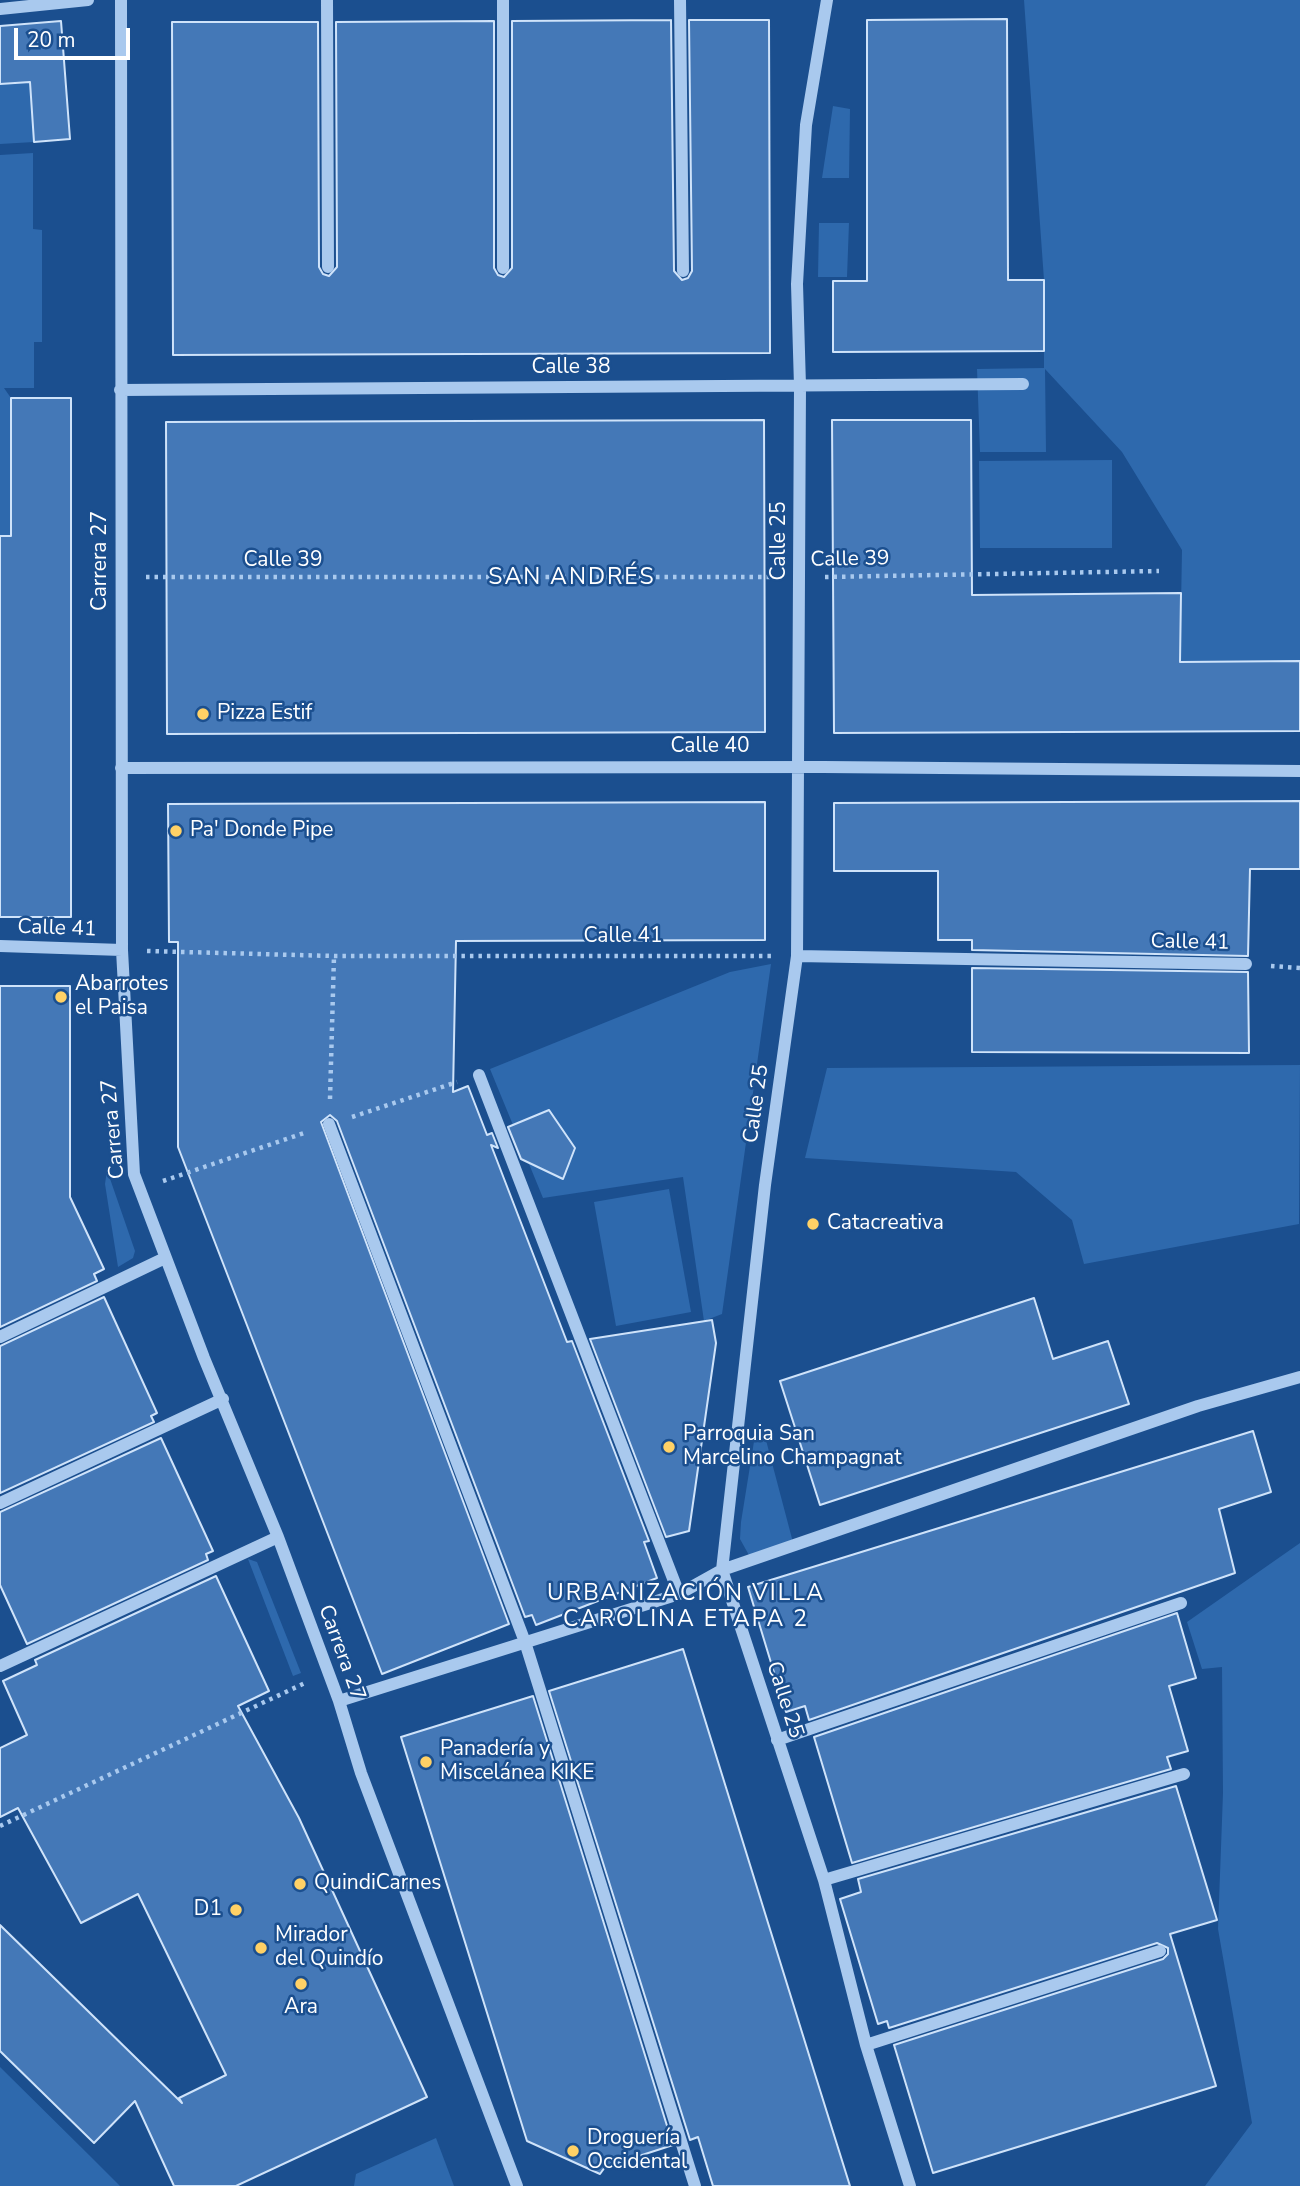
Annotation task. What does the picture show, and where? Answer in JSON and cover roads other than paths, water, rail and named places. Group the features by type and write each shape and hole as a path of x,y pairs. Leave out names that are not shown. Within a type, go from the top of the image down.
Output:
{"street":[{"path":"0,9 88,0"},
{"name":"Carrera 27","path":"121,0 121,950 134,1174 165,1258 278,1536 339,1701 361,1773 517,2186"},
{"path":"327,0 328,267"},
{"path":"503,0 503,268"},
{"path":"680,0 682,271"},
{"name":"Calle 25","path":"827,0 806,125 797,284 800,386 797,956 765,1185 722,1570 824,1880 866,2045 910,2186"},
{"name":"Calle 38","path":"120,390 1023,384"},
{"name":"Calle 40","path":"121,768 798,767 1300,771"},
{"name":"Calle 41","path":"0,946 121,950"},
{"name":"Calle 41","path":"797,956 1245,964"},
{"path":"479,1075 679,1594"},
{"path":"329,1125 525,1642 695,2186"},
{"path":"0,1337 165,1258"},
{"path":"339,1701 679,1594 722,1570 1198,1406 1300,1377"},
{"path":"0,1503 223,1399"},
{"path":"0,1665 278,1536"},
{"path":"777,1740 1181,1603"},
{"path":"824,1880 1184,1774"},
{"path":"866,2045 1160,1951"}],"place":[{"name":"Pizza Estif","path":"203,714"},
{"name":"Pa' Donde Pipe","path":"176,831"},
{"name":"Abarrotes el Paisa","path":"61,997"},
{"name":"Catacreativa","path":"813,1224"},
{"name":"Parroquia San Marcelino Champagnat","path":"669,1447"},
{"name":"Panadería y Miscelánea KIKE","path":"426,1762"},
{"name":"QuindiCarnes","path":"300,1884"},
{"name":"D1","path":"236,1910"},
{"name":"Mirador del Quindío","path":"261,1948"},
{"name":"Ara","path":"301,1984"},
{"name":"Droguería Occidental","path":"573,2151"}],"district":[{"name":"SAN ANDRÉS","path":"572,578"},
{"name":"URBANIZACIÓN VILLA CAROLINA ETAPA 2","path":"686,1607"}]}
